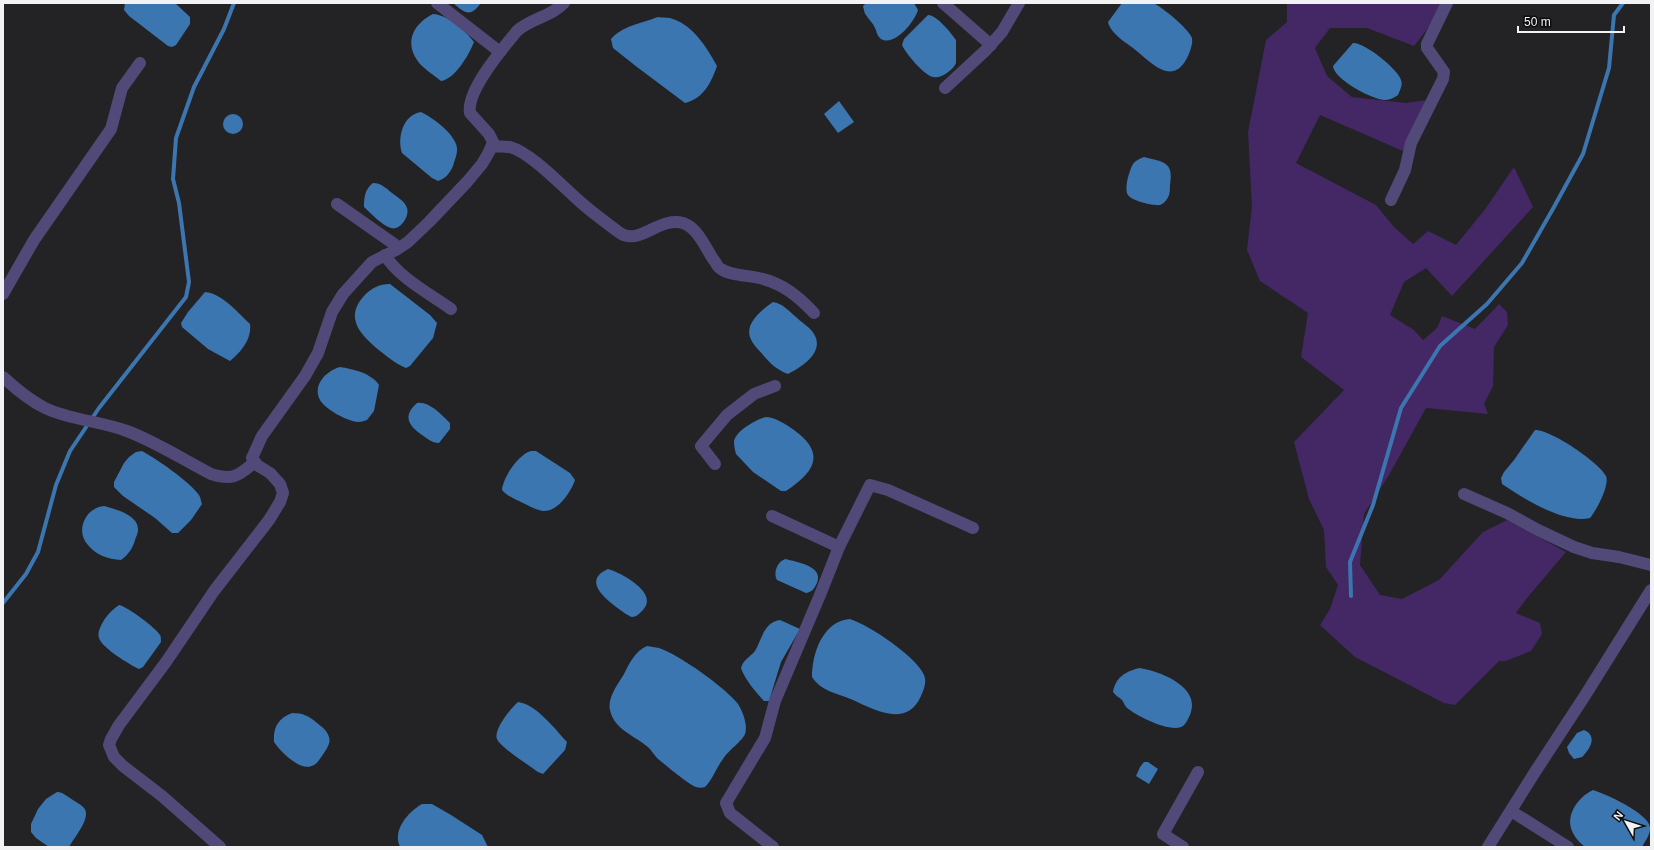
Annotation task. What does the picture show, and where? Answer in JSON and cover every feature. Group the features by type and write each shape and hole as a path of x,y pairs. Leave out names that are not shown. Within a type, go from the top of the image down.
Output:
{"street":[{"path":"437,3 500,52"},
{"path":"220,847 162,796 123,766 114,757 109,745 111,739 119,724 166,662 214,591 269,520 280,502 283,493 280,484 276,478 257,465 252,458 262,436 305,376 318,353 332,312 343,294 372,262 408,242 467,182 482,164 492,146 492,138 470,113 469,103 477,86 500,52 522,26 556,11 564,3"},
{"path":"943,3 991,45"},
{"path":"945,88 991,45 1002,32 1019,3"},
{"path":"1391,200 1404,170 1411,143 1443,79 1444,72 1427,48 1427,44 1447,3"},
{"path":"3,294 34,240 111,129 122,88 140,63"},
{"path":"492,146 509,147 531,160 578,200 625,236 635,236 664,224 682,222 695,230 719,268 727,272 778,283 798,296 814,313"},
{"path":"336,204 398,248"},
{"path":"385,255 389,262 412,282 451,309"},
{"path":"3,378 26,397 46,408 64,415 108,424 127,431 211,474 222,478 231,478 240,475 255,462"},
{"path":"715,464 701,446 727,415 754,394 775,386"},
{"path":"772,847 730,813 726,803 764,738 775,701 839,547 870,485 888,490 973,528"},
{"path":"1464,494 1507,513 1574,548 1592,553 1619,557 1651,566"},
{"path":"772,516 839,547"},
{"path":"1488,847 1651,590"},
{"path":"1182,847 1163,834 1198,772"},
{"path":"1511,811 1568,847"}],"shaded area":[{"path":"1287,3 1442,3 1432,23 1414,46 1367,28 1330,28 1315,48 1327,76 1352,97 1406,103 1427,100 1403,151 1320,115 1296,163 1376,205 1394,227 1413,244 1428,231 1456,245 1486,208 1514,167 1533,207 1452,296 1426,268 1404,282 1390,315 1414,330 1423,340 1437,328 1442,316 1475,329 1499,304 1507,312 1508,325 1494,347 1493,386 1484,404 1488,414 1426,408 1389,475 1364,514 1360,565 1380,595 1402,599 1439,580 1483,532 1507,520 1566,552 1516,613 1540,623 1542,634 1531,651 1506,661 1499,661 1455,705 1444,703 1355,657 1320,625 1330,609 1338,585 1326,567 1324,530 1309,499 1294,442 1344,390 1301,357 1308,313 1260,281 1247,250 1252,206 1248,132 1266,40 1287,22"}],"water":[{"path":"125,3 175,3 190,17 190,24 176,45 172,47 168,46 129,16 124,10"},
{"path":"453,3 481,3 474,11 467,12"},
{"path":"866,3 914,3 918,10 904,32 886,41 879,37 874,26 865,14 863,6"},
{"path":"1122,3 1153,3 1168,13 1186,29 1192,38 1192,43 1188,56 1181,66 1176,70 1169,71 1156,67 1116,35 1108,22"},
{"path":"433,14 444,17 456,24 474,42 461,66 451,76 441,81 419,63 411,46 413,33 417,27 421,22"},
{"path":"928,15 939,21 956,40 956,63 940,77 933,77 920,68 911,59 902,45 904,39"},
{"path":"658,17 671,18 681,22 694,32 709,52 717,66 706,89 692,101 685,103 613,48 611,39 621,31 633,25"},
{"path":"1353,43 1372,51 1394,69 1402,82 1398,95 1388,100 1378,99 1354,88 1340,77 1333,66"},
{"path":"839,101 854,122 838,133 824,114"},
{"path":"421,112 436,121 446,130 454,139 457,147 452,169 445,177 438,181 432,178 402,153 400,140 403,128 410,117"},
{"path":"233,114 240,117 243,124 240,131 233,134 226,131 223,124 226,117"},
{"path":"1144,157 1162,162 1169,167 1171,177 1169,194 1165,201 1160,205 1138,201 1130,197 1127,192 1127,180 1132,166 1135,161"},
{"path":"373,183 383,186 405,203 408,211 406,219 398,227 391,228 387,226 376,219 364,207 364,200 368,188"},
{"path":"390,284 430,315 437,323 433,338 410,366 406,368 392,360 373,345 362,333 355,320 355,313 363,297 372,289"},
{"path":"205,292 211,293 224,300 250,324 249,335 245,345 230,361 208,349 182,327 181,323 188,312"},
{"path":"773,302 785,308 808,327 813,332 817,341 817,347 810,358 800,367 788,374 777,369 754,344 750,337 749,332 752,322 764,308"},
{"path":"340,367 356,370 367,375 379,385 374,411 367,420 358,422 343,417 327,408 320,400 318,389 322,379 325,375"},
{"path":"417,403 431,406 450,423 450,429 439,443 428,439 417,432 411,424 409,420 410,412"},
{"path":"766,417 777,420 794,430 811,447 813,462 810,470 796,484 786,491 781,491 753,472 736,454 734,442 738,434 752,423"},
{"path":"1535,430 1552,435 1585,455 1602,470 1606,476 1607,480 1604,491 1596,510 1590,518 1580,519 1568,517 1544,509 1502,484 1501,478 1504,472"},
{"path":"142,451 181,477 200,496 202,504 191,520 178,533 172,533 155,518 123,496 114,487 114,482 124,463 136,452"},
{"path":"536,451 570,473 575,480 567,495 559,505 549,510 543,511 533,508 509,496 502,490 505,479 512,467 526,453"},
{"path":"104,506 126,514 135,520 137,525 138,532 133,546 128,554 121,560 111,559 99,554 88,545 82,533 82,527 87,516 97,508"},
{"path":"785,559 802,563 817,572 817,583 813,590 806,593 777,580 775,574 776,568 782,560"},
{"path":"608,569 630,580 643,591 647,598 647,604 637,615 632,617 629,616 613,605 598,589 596,584 597,578 600,573"},
{"path":"119,605 141,618 160,636 161,642 143,667 139,669 110,651 99,638 99,631 104,620"},
{"path":"850,619 869,628 892,642 920,668 925,678 924,688 915,706 908,712 890,714 880,712 830,692 820,686 812,677 814,658 826,632 841,621"},
{"path":"780,620 800,629 781,662 769,701 764,701 754,690 741,668 745,661 755,651 764,632 770,624"},
{"path":"647,646 667,651 701,672 732,697 742,711 746,730 745,734 725,756 705,787 696,787 682,778 657,758 649,748 621,728 612,717 609,705 614,691 633,658 639,651"},
{"path":"1139,668 1168,677 1177,682 1190,696 1192,705 1190,715 1181,727 1168,727 1145,719 1127,708 1122,700 1115,695 1113,692 1116,682 1125,673"},
{"path":"518,702 532,707 551,724 567,742 565,750 543,774 509,751 497,739 496,735 500,725 507,714"},
{"path":"292,713 303,714 308,717 322,727 328,735 329,741 324,753 317,763 309,767 297,764 286,756 274,742 274,732 277,724 287,715"},
{"path":"1584,730 1591,736 1592,739 1590,747 1582,757 1574,759 1569,753 1567,747 1577,733"},
{"path":"1144,762 1148,762 1158,769 1149,784 1136,776"},
{"path":"1593,790 1635,810 1648,822 1650,832 1642,847 1585,847 1578,841 1571,827 1571,814 1582,797"},
{"path":"57,792 81,805 86,812 84,822 69,847 49,847 36,838 31,832 31,824 38,809 46,799"},
{"path":"422,804 432,804 482,835 488,847 400,847 398,834 403,822 417,807"}],"waterway":[{"path":"3,603 26,574 38,552 56,485 70,451 99,408 186,297 189,282 179,203 173,179 176,138 194,87 224,29 234,3"},
{"path":"1351,596 1350,562 1373,505 1401,408 1440,346 1487,304 1522,263 1554,207 1583,154 1609,68 1614,15 1623,3"}]}
